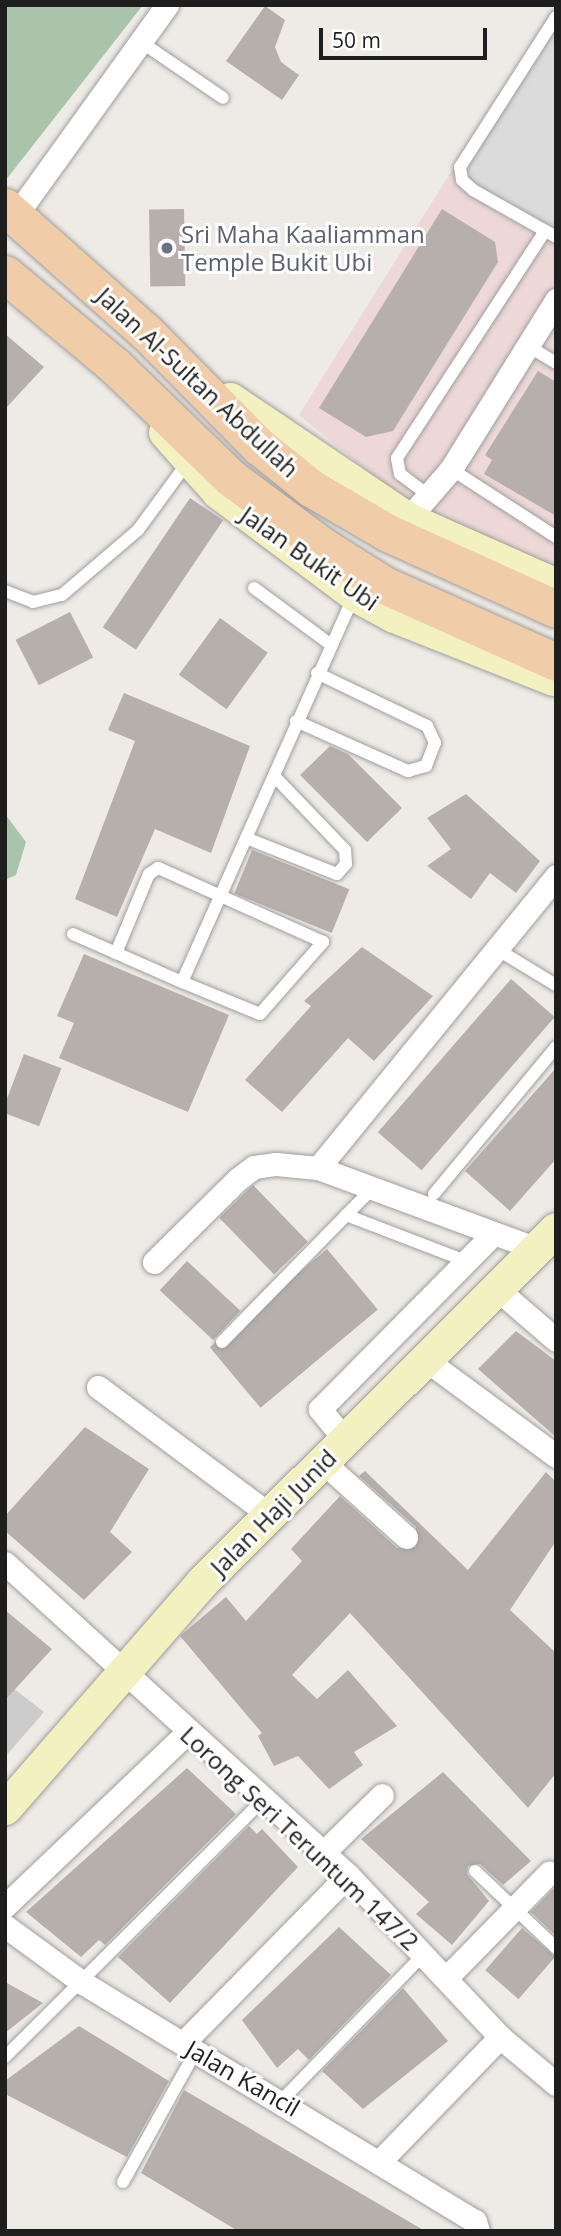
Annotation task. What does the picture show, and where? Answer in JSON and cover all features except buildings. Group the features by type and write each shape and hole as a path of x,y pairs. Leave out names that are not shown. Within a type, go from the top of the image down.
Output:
{"main road":[{"name":"Jalan Al-Sultan Abdullah","path":"11,211 146,331 260,447 312,488 388,533 556,609"},
{"name":"Jalan Al-Sultan Abdullah","path":"5,274 115,366 231,478 384,585 556,662"}],"street":[{"path":"11,211 167,5"},
{"path":"418,507 451,469 556,300"},
{"path":"146,331 262,425 418,507 556,585"},
{"name":"Jalan Bukit Ubi","path":"115,366 188,462 218,492 355,595 394,616 556,680"},
{"path":"318,1168 500,950 556,876"},
{"path":"153,1262 254,1167 318,1168 494,1233 547,1239"},
{"path":"406,1537 334,1451 320,1409 494,1233"},
{"name":"Jalan Haji Junid","path":"5,1808 126,1673 202,1582 547,1239"},
{"path":"497,1289 556,1340"},
{"path":"426,1360 556,1456"},
{"path":"98,1387 271,1516"},
{"name":"Lorong Seri Teruntum 147/2","path":"5,1563 348,1875 447,1977 499,2037 556,2084"},
{"path":"5,1906 188,1732"},
{"path":"324,1853 382,1795"},
{"path":"447,1977 549,1873"},
{"path":"190,2047 348,1875"},
{"name":"Jalan Kancil","path":"5,1926 83,1983 282,2100 475,2221 478,2231"},
{"path":"380,2161 499,2037"}],"lane":[{"path":"418,507 400,474 397,458 551,234 473,190 462,180 460,167 556,17"},
{"path":"141,42 223,99"},
{"path":"528,346 556,363"},
{"path":"5,591 33,602 62,595 138,530 188,462"},
{"path":"451,469 556,537"},
{"path":"254,587 330,644"},
{"path":"182,982 317,673 355,595"},
{"path":"296,722 408,771 426,766 435,743 427,726 317,673"},
{"path":"246,838 337,874 346,864 345,850 274,776"},
{"path":"73,934 116,953 182,982 260,1014 323,942 222,893 158,868 149,874 116,953"},
{"path":"500,950 556,985"},
{"path":"434,1194 556,1047"},
{"path":"222,1342 374,1187"},
{"path":"346,1215 466,1261"},
{"path":"5,2057 83,1983 265,1798"},
{"path":"475,1871 556,1948"},
{"path":"282,2100 424,1954"},
{"path":"123,2182 190,2047"}],"shaded area":[{"path":"556,5 556,243 449,175"},
{"path":"449,175 556,243 556,568 404,501 299,415"},
{"path":"5,1682 44,1712 5,1757"}],"green space":[{"path":"5,5 143,5 5,181"},
{"path":"5,814 26,842 16,875 5,880"}],"place":[{"name":"Sri Maha Kaaliamman Temple Bukit Ubi","path":"167,248"}]}
